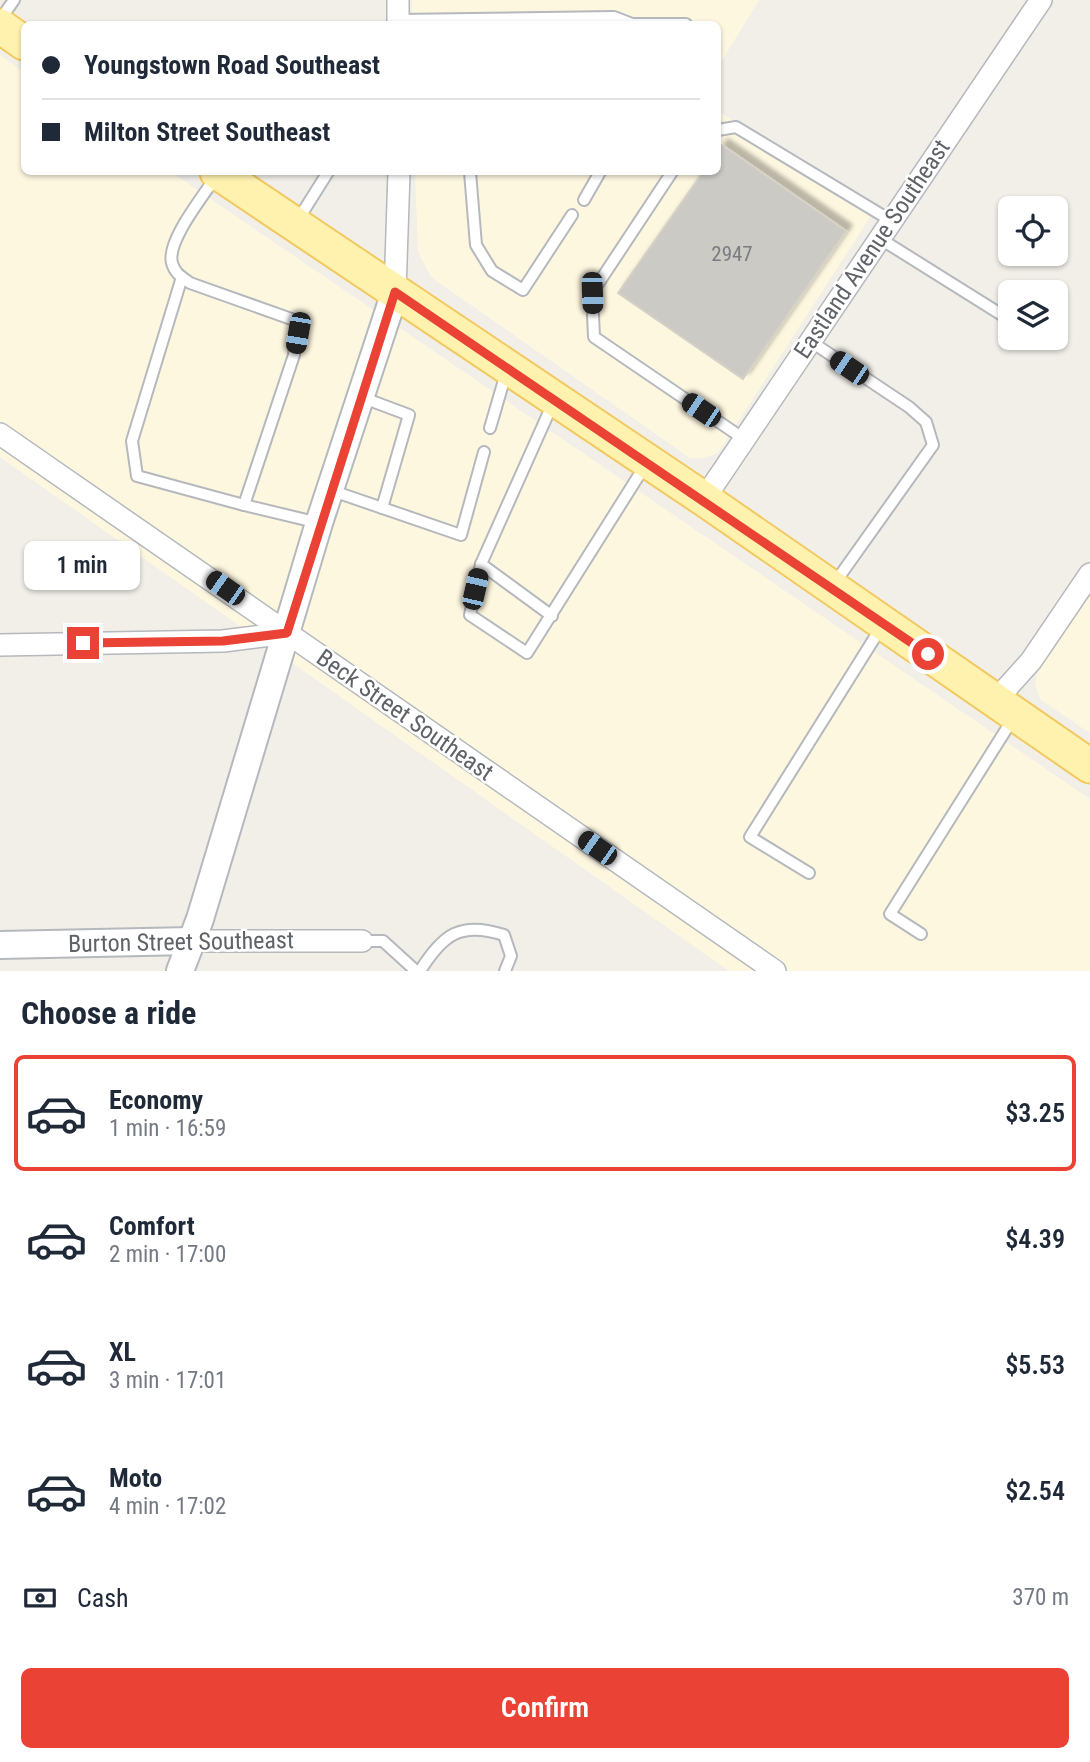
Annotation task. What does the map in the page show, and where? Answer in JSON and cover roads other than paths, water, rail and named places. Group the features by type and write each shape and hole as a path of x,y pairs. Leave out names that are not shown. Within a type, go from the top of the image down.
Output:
{"main road":[{"path":"0,26 21,41"},
{"path":"222,175 704,499 1090,766"}],"street":[{"name":"Eastland Avenue Southeast","path":"704,499 1041,0"},
{"path":"180,971 319,523 395,292 399,175"},
{"name":"Beck Street Southeast","path":"0,434 775,971"},
{"path":"1005,708 1031,661 1090,574"},
{"path":"0,645 223,641 287,633"},
{"name":"Burton Street Southeast","path":"0,945 362,941"}],"lane":[{"path":"0,20 14,0"},
{"path":"398,15 457,21"},
{"path":"504,21 614,18 623,21"},
{"path":"721,130 736,127 998,311"},
{"path":"216,175 176,237 171,260 176,273 190,283 297,321 294,355 244,505"},
{"path":"295,225 326,175"},
{"path":"470,175 476,245 492,271 523,290 572,215"},
{"path":"584,200 600,175"},
{"path":"670,175 592,293 594,337 744,439"},
{"path":"182,277 132,441 137,476 319,523"},
{"path":"810,341 909,407 926,422 933,445 831,587"},
{"path":"490,428 508,368"},
{"path":"361,397 409,415 382,508"},
{"path":"555,399 481,564 470,615 527,653 648,462"},
{"path":"330,490 461,535 484,452"},
{"path":"481,564 552,616"},
{"path":"809,873 750,836 884,624"},
{"path":"921,934 890,914 1005,708"},
{"path":"362,941 383,941 418,971 448,937 478,927 503,935 511,956 505,971"}]}
